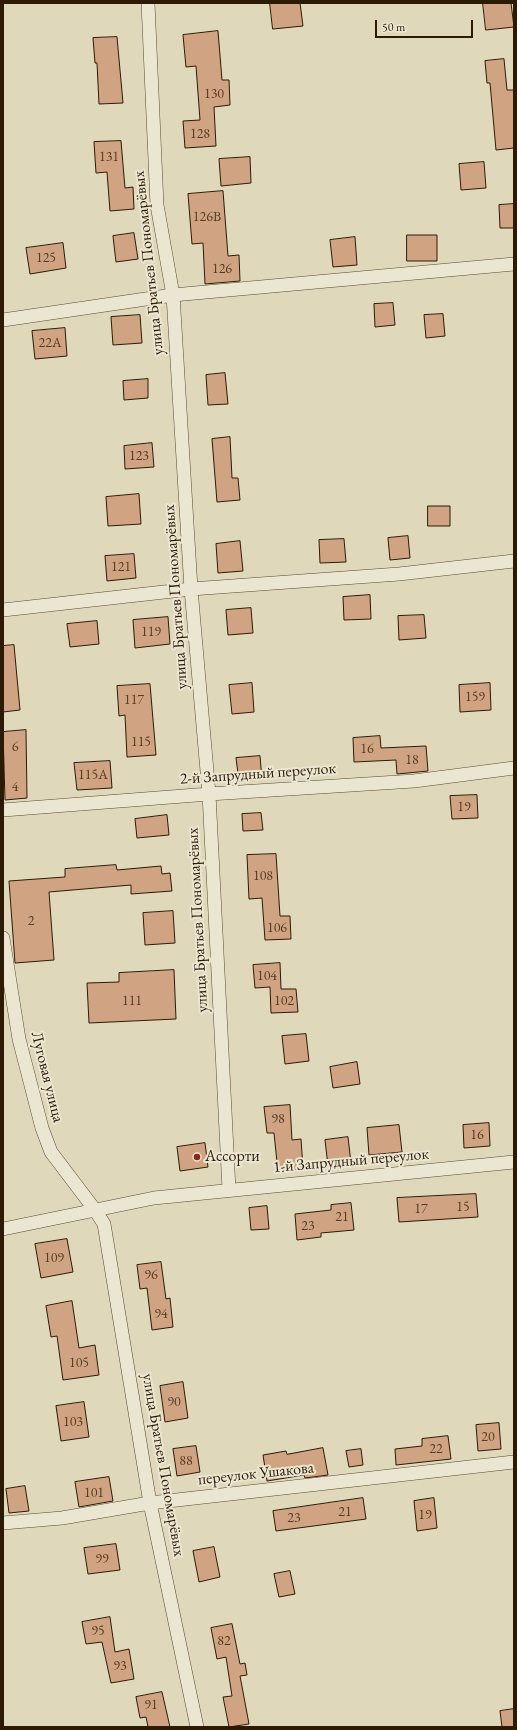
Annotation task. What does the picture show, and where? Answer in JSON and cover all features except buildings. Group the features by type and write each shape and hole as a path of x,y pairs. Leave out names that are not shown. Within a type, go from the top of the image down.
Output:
{"street":[{"name":"улица Братьев Пономарёвых","path":"148,3 157,205 173,295 191,589 209,794 229,1190"},
{"path":"3,320 173,295 514,264"},
{"path":"3,610 191,589 399,574 514,561"},
{"name":"2-й Запрудный переулок","path":"3,810 209,794 414,781 514,768"},
{"name":"Луговая улица","path":"3,938 19,1039 42,1128 51,1152 95,1210"},
{"name":"1-й Запрудный переулок","path":"3,1229 154,1198 514,1162"},
{"name":"улица Братьев Пономарёвых","path":"95,1210 104,1224 150,1503 196,1727"},
{"name":"переулок Ушакова","path":"3,1523 62,1518 150,1503 514,1462"}],"place":[{"name":"Ассорти","path":"197,1157"}]}
